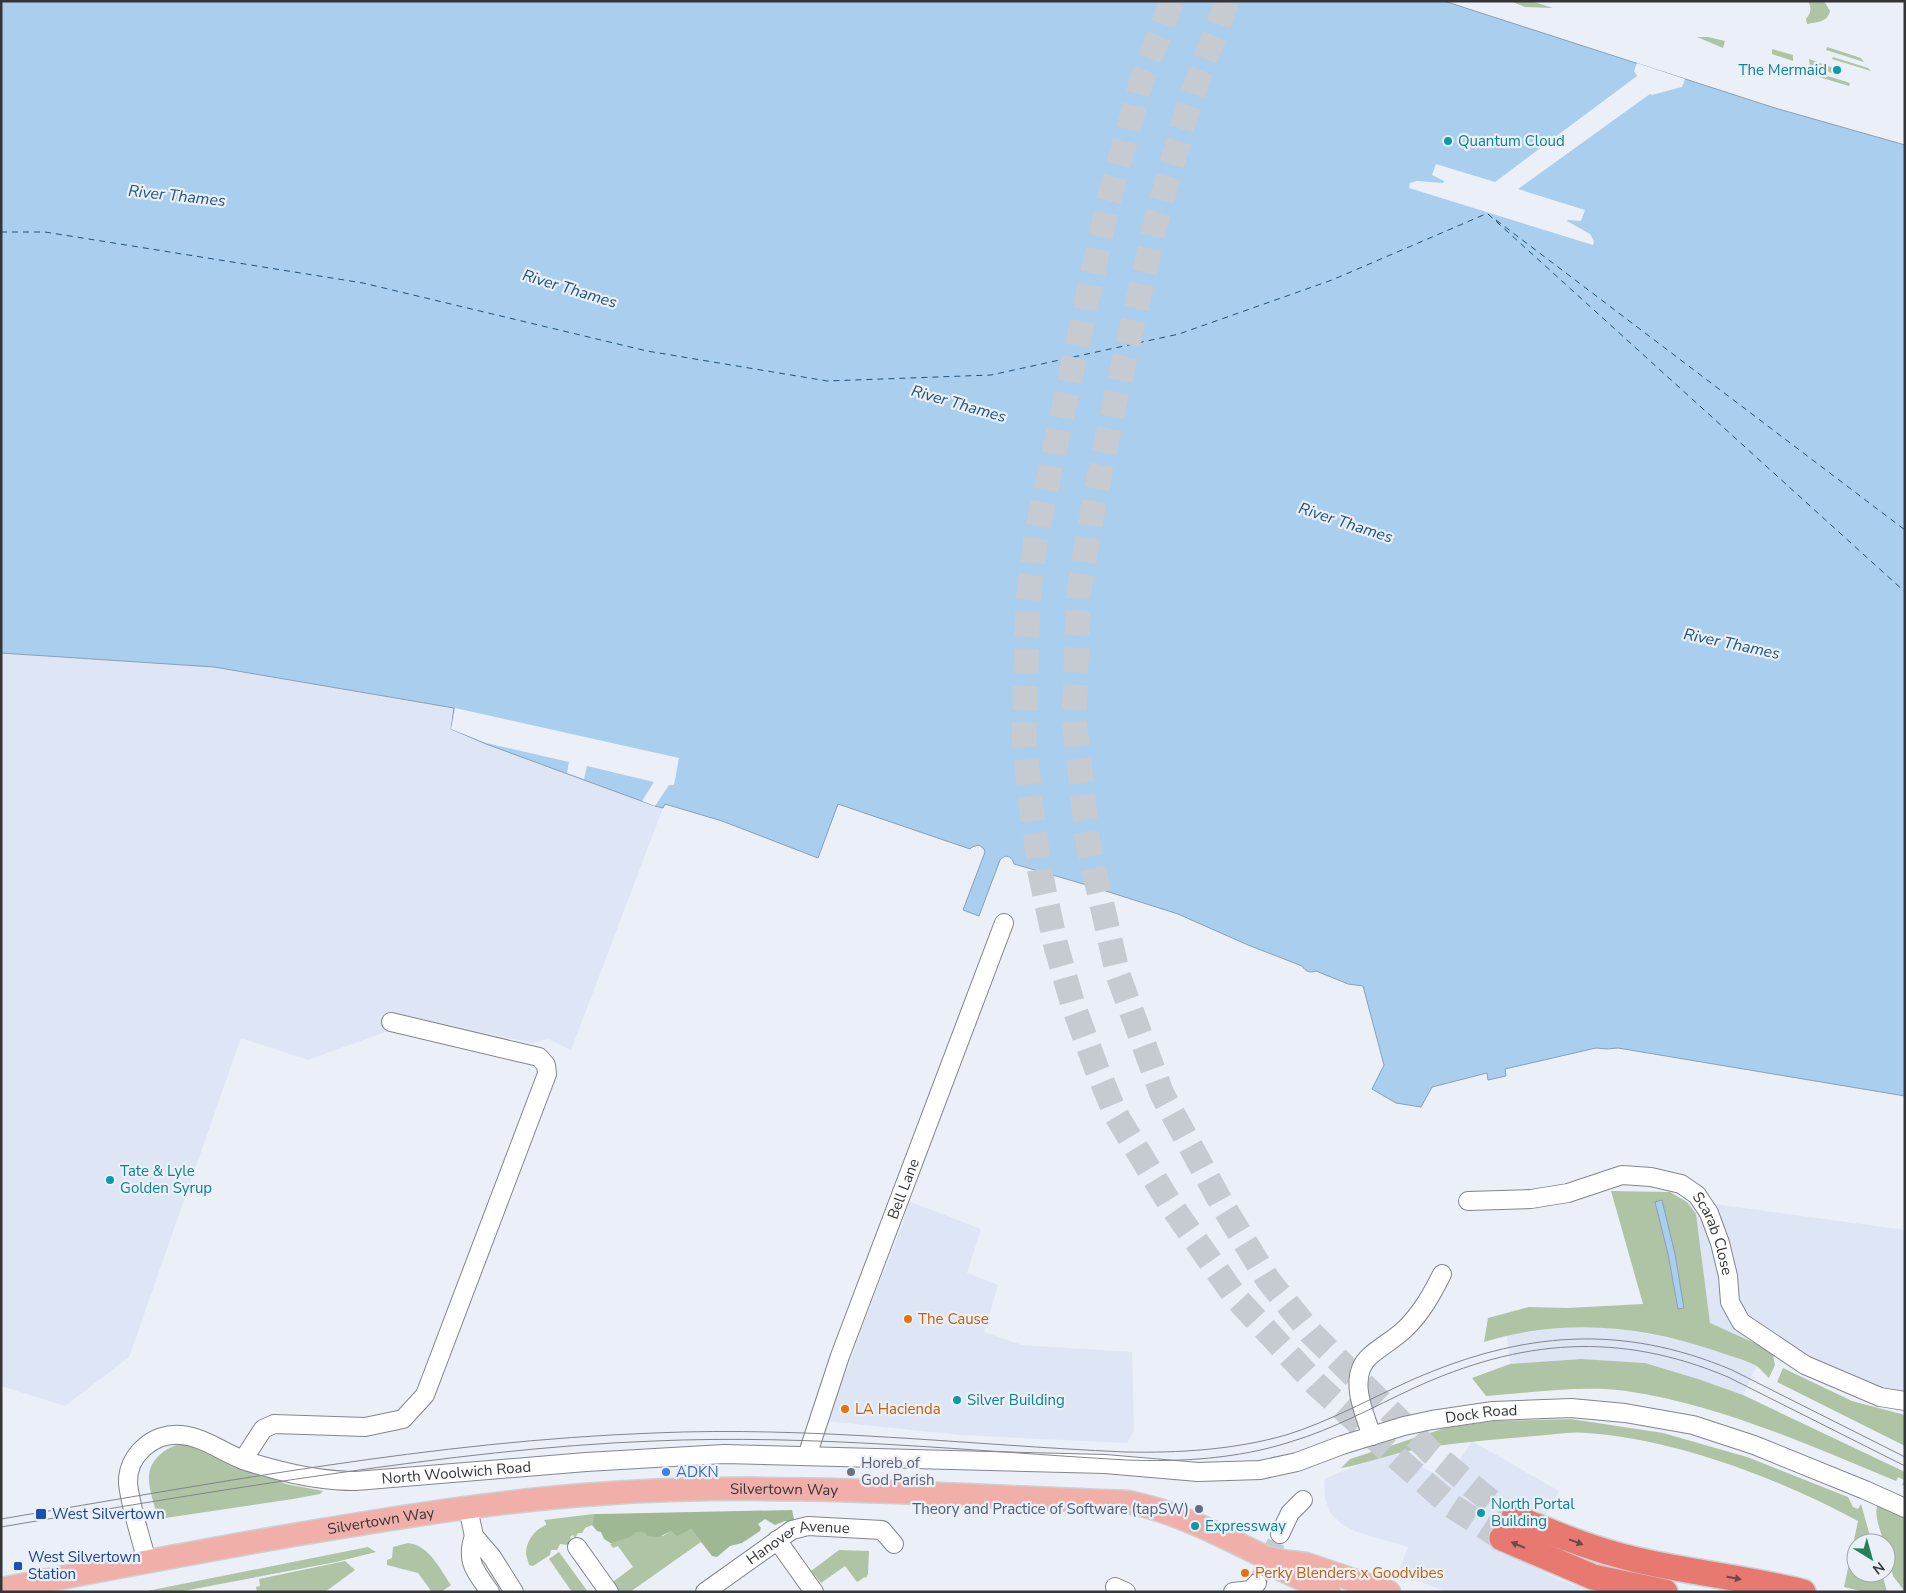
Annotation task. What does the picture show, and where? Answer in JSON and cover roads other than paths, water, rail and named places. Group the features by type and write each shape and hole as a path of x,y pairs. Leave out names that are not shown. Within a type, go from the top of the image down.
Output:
{"highway":[{"path":"1514,1517 1577,1543 1629,1558 1803,1592"},
{"path":"1502,1538 1593,1577 1664,1592"}],"main road":[{"name":"Silvertown Way","path":"147,1561 393,1518 532,1499 599,1493 730,1489 978,1495 1128,1502 1164,1512 1284,1574 1329,1592"},
{"path":"1,1589 147,1561"},
{"name":"Silvertown Way","path":"1284,1574 1306,1564 1390,1592"}],"street":[{"name":"Bell Lane","path":"807,1456 840,1356 1004,923"},
{"path":"242,1460 263,1429 274,1424 365,1427 403,1418 425,1395 547,1074 546,1065 540,1057 392,1022"},
{"name":"Scarab Close","path":"1468,1201 1531,1199 1568,1193 1622,1175 1651,1177 1681,1184 1697,1195 1709,1213 1720,1242 1728,1276 1730,1302 1740,1322 1805,1365 1880,1398 1905,1401"},
{"path":"1372,1436 1359,1396 1358,1384 1363,1363 1418,1316 1427,1304 1442,1274"},
{"name":"Dock Road","path":"1047,1462 1105,1464 1198,1472 1260,1470 1297,1462 1404,1426 1432,1420 1493,1411 1571,1408 1625,1412 1694,1425 1732,1437 1905,1508"},
{"name":"North Woolwich Road","path":"147,1561 128,1483 131,1467 142,1448 153,1440 180,1434 198,1438 242,1460 300,1476 342,1482 586,1462 724,1454 1047,1462"},
{"path":"1280,1534 1290,1513 1304,1500"},
{"path":"468,1508 474,1536 492,1557 514,1592"},
{"name":"Hanover Avenue","path":"705,1592 792,1530 808,1526 882,1530 894,1544"},
{"path":"474,1536 470,1547 470,1560 476,1573 490,1592"},
{"path":"777,1540 814,1592"},
{"path":"577,1547 609,1592"},
{"path":"1233,1592 1250,1590 1256,1584"}],"water":[{"name":"River Thames","path":"1,1 1444,1 1775,108 1905,145 1905,1096 1618,1048 1596,1048 1505,1069 1506,1076 1488,1080 1487,1073 1432,1087 1421,1107 1396,1103 1372,1089 1384,1065 1363,986 1348,984 1316,971 1308,972 1302,966 1248,945 1178,914 1014,864 1012,859 1007,856 1000,860 979,916 963,910 985,852 979,845 970,849 838,804 818,858 722,821 665,804 663,808 655,806 486,744 451,729 454,708 214,667 1,653"},
{"path":"1662,1200 1675,1254 1684,1308 1678,1309 1668,1254 1655,1202"}],"tunnel":[{"path":"1172,1 1142,79 1108,203 1036,536 1028,601 1024,739 1040,872 1056,946 1073,1005 1096,1067 1116,1115 1170,1204 1237,1299 1315,1383 1452,1506 1502,1538"},
{"path":"1227,1 1190,101 1157,217 1115,401 1095,497 1079,591 1074,718 1088,843 1118,975 1162,1094 1223,1206 1268,1280 1311,1333 1432,1453 1495,1505 1514,1517"},
{"path":"1257,1583 1280,1534"}],"tram line":[{"path":"1,1519 326,1465 408,1454 490,1445 654,1433 772,1432 889,1437 1125,1452 1206,1450 1286,1435 1335,1416 1414,1379 1454,1363 1494,1351 1533,1343 1572,1339 1611,1340 1651,1345 1691,1355 1732,1370 1905,1457"},
{"path":"1,1527 377,1467 456,1457 614,1443 713,1439 772,1440 890,1444 1126,1460 1188,1460 1229,1456 1270,1448 1306,1437 1414,1388 1493,1359 1532,1351 1570,1347 1609,1347 1648,1352 1688,1362 1728,1377 1905,1466"}],"place":[{"name":"The Mermaid","path":"1837,70"},
{"name":"Quantum Cloud","path":"1448,141"},
{"name":"Tate & Lyle Golden Syrup","path":"110,1180"},
{"name":"The Cause","path":"908,1319"},
{"name":"Silver Building","path":"957,1400"},
{"name":"LA Hacienda","path":"845,1409"},
{"name":"ADKN","path":"666,1472"},
{"name":"Horeb of God Parish","path":"851,1472"},
{"name":"Theory and Practice of Software (tapSW)","path":"1199,1509"},
{"name":"North Portal Building","path":"1481,1513"},
{"name":"West Silvertown","path":"41,1514"},
{"name":"Expressway","path":"1195,1526"},
{"name":"West Silvertown Station","path":"18,1566"},
{"name":"Perky Blenders x Goodvibes","path":"1245,1573"}]}
